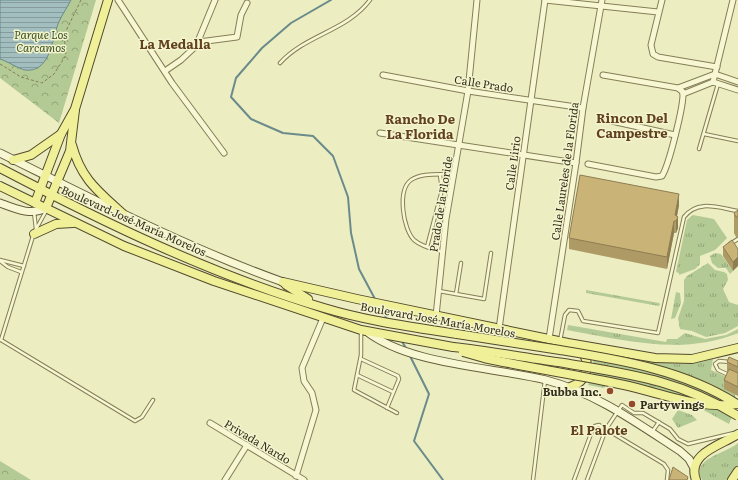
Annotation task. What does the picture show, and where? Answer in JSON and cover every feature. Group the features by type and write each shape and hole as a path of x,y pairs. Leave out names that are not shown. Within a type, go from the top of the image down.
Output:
{"main road":[{"path":"46,208 70,147 75,109 108,0"},
{"path":"0,186 35,203 61,134 75,109"},
{"path":"13,160 31,155 61,134"},
{"path":"53,155 60,150 70,147"},
{"path":"70,147 91,185 123,214"},
{"path":"0,168 40,189"},
{"name":"Boulevard José María Morelos","path":"40,189 211,267 316,306 401,326 610,358 639,364 694,382 738,404"},
{"name":"Boulevard José María Morelos","path":"35,203 79,225 174,266 323,318 363,330 453,347 501,352 602,368 651,378 676,386 710,401 738,416"},
{"path":"35,232 56,224 72,223 79,225"},
{"path":"283,282 316,306"},
{"path":"283,282 499,329 655,358 692,359 738,348"},
{"path":"564,342 577,346 584,353 587,366 584,378 578,384 570,387"},
{"path":"453,347 484,358 625,385 687,401 710,404 738,404"},
{"path":"694,476 697,460 703,454 736,433"},
{"path":"732,480 738,471"}],"street":[{"path":"118,0 165,71 224,153"},
{"path":"165,71 190,53 199,42 215,0"},
{"name":"Prado de la Floride","path":"436,316 446,219 468,91 477,0"},
{"path":"545,0 602,3 658,12"},
{"name":"Calle Lirio","path":"499,329 545,0"},
{"path":"662,0 651,45 651,52 658,57 717,67"},
{"path":"715,83 715,74 733,0"},
{"path":"199,42 237,36 241,15 247,3"},
{"name":"Calle Laureles de la Florida","path":"549,339 583,108 602,3"},
{"path":"603,75 678,88 715,74 738,82"},
{"name":"Calle Prado","path":"383,75 468,91 583,108"},
{"path":"683,94 715,83 738,90"},
{"path":"678,88 683,94"},
{"path":"588,164 660,177 664,174 675,135 683,94"},
{"path":"607,120 675,135"},
{"path":"380,133 576,163"},
{"name":"Boulevard José María Morelos","path":"0,153 123,214 220,259 283,282"},
{"path":"0,203 34,213 46,208"},
{"path":"296,476 316,410 312,393 304,381 302,368 323,318"},
{"name":"Boulevard José María Morelos","path":"363,330 378,341 399,349 441,360 546,380 593,396 684,454 689,459 694,476"},
{"name":"Privada Nardo","path":"210,423 304,480"},
{"path":"225,480 247,445"}],"lane":[{"path":"280,63 292,51 347,21 370,0"},
{"path":"699,149 704,134 715,83"},
{"path":"704,134 738,141"},
{"path":"442,252 427,247 416,241 411,235 404,216 403,194 404,188 412,179 421,176 454,174"},
{"path":"427,247 440,202 442,184 440,176"},
{"path":"35,203 35,232"},
{"path":"564,342 565,315 572,309 578,311 583,321 658,333 684,216 696,206 738,211"},
{"path":"46,208 35,232 21,272 0,341 135,421 142,417 153,400"},
{"path":"730,244 738,238"},
{"path":"438,291 484,299 491,253"},
{"path":"0,260 24,266"},
{"path":"0,260 8,267 21,272"},
{"path":"456,294 461,263"},
{"path":"363,330 361,359 354,390 397,413"},
{"path":"361,359 398,376 399,379 387,408"},
{"path":"732,362 719,361 715,364 718,370 732,376"},
{"path":"357,376 393,392"},
{"path":"533,480 546,380"},
{"path":"587,480 606,429 622,405 634,413 643,413 659,422 670,430 678,439 688,444 736,433"},
{"path":"651,432 659,422"},
{"path":"574,480 594,428 599,426 664,464 668,470 667,480"}],"path":[{"path":"0,64 20,77 42,83 54,74 66,55 64,35 81,0"}],"green space":[{"name":"Parque Los Carcamos","path":"0,0 96,0 59,123 0,78"},
{"path":"693,215 714,219 727,238 715,250 700,256 700,264 695,269 679,275 679,273 676,272 687,220"},
{"path":"715,253 721,254 733,271 730,274 726,268 718,268 712,263 710,256"},
{"path":"708,263 715,270 727,274 728,280 723,289 729,302 738,305 738,326 725,333 706,337 692,331 680,329 678,318 684,301 684,280 687,276"},
{"path":"586,290 660,304 659,306 586,293"},
{"path":"676,292 680,293 681,303 675,318 671,319"},
{"path":"568,325 666,342 667,339 677,339 685,333 705,339 726,335 738,329 738,333 717,340 696,344 674,345 631,341 567,330"},
{"path":"589,350 635,359 667,363 682,364 713,359 711,370 729,378 734,392 736,401 729,424 698,407 606,385 604,388 588,385 594,368"},
{"path":"678,410 692,415 697,420 678,428 672,419"},
{"path":"738,443 738,466 727,480 702,480 700,473 701,466 711,457 733,447"},
{"path":"0,461 31,480 0,480"}],"water":[{"path":"0,0 71,0 58,24 49,54 40,66 33,70 25,70 0,59"}],"building":[{"path":"580,175 679,194 675,215 678,217 676,221 674,221 667,257 569,238"},
{"path":"738,210 738,217 736,217 734,213"},
{"path":"732,240 738,249 738,257 733,262 723,247"},
{"path":"729,357 738,361 738,367 727,362"},
{"path":"729,369 738,373 738,387 724,380"},
{"path":"673,467 688,477 687,480 669,480"}],"waterway":[{"path":"331,0 291,23 262,48 236,78 231,97 251,119 283,133 313,136 333,156 348,197 351,233 359,269 375,299"},
{"path":"379,307 388,320"},
{"path":"401,340 406,348"},
{"path":"409,354 429,394 414,441 443,480"}],"place":[{"name":"Bubba Inc.","path":"610,391"},
{"name":"Partywings","path":"632,404"}],"district":[{"name":"La Medalla","path":"175,43"},
{"name":"Rincon Del Campestre","path":"632,124"},
{"name":"Rancho De La Florida","path":"420,126"},
{"name":"El Palote","path":"599,429"}]}
